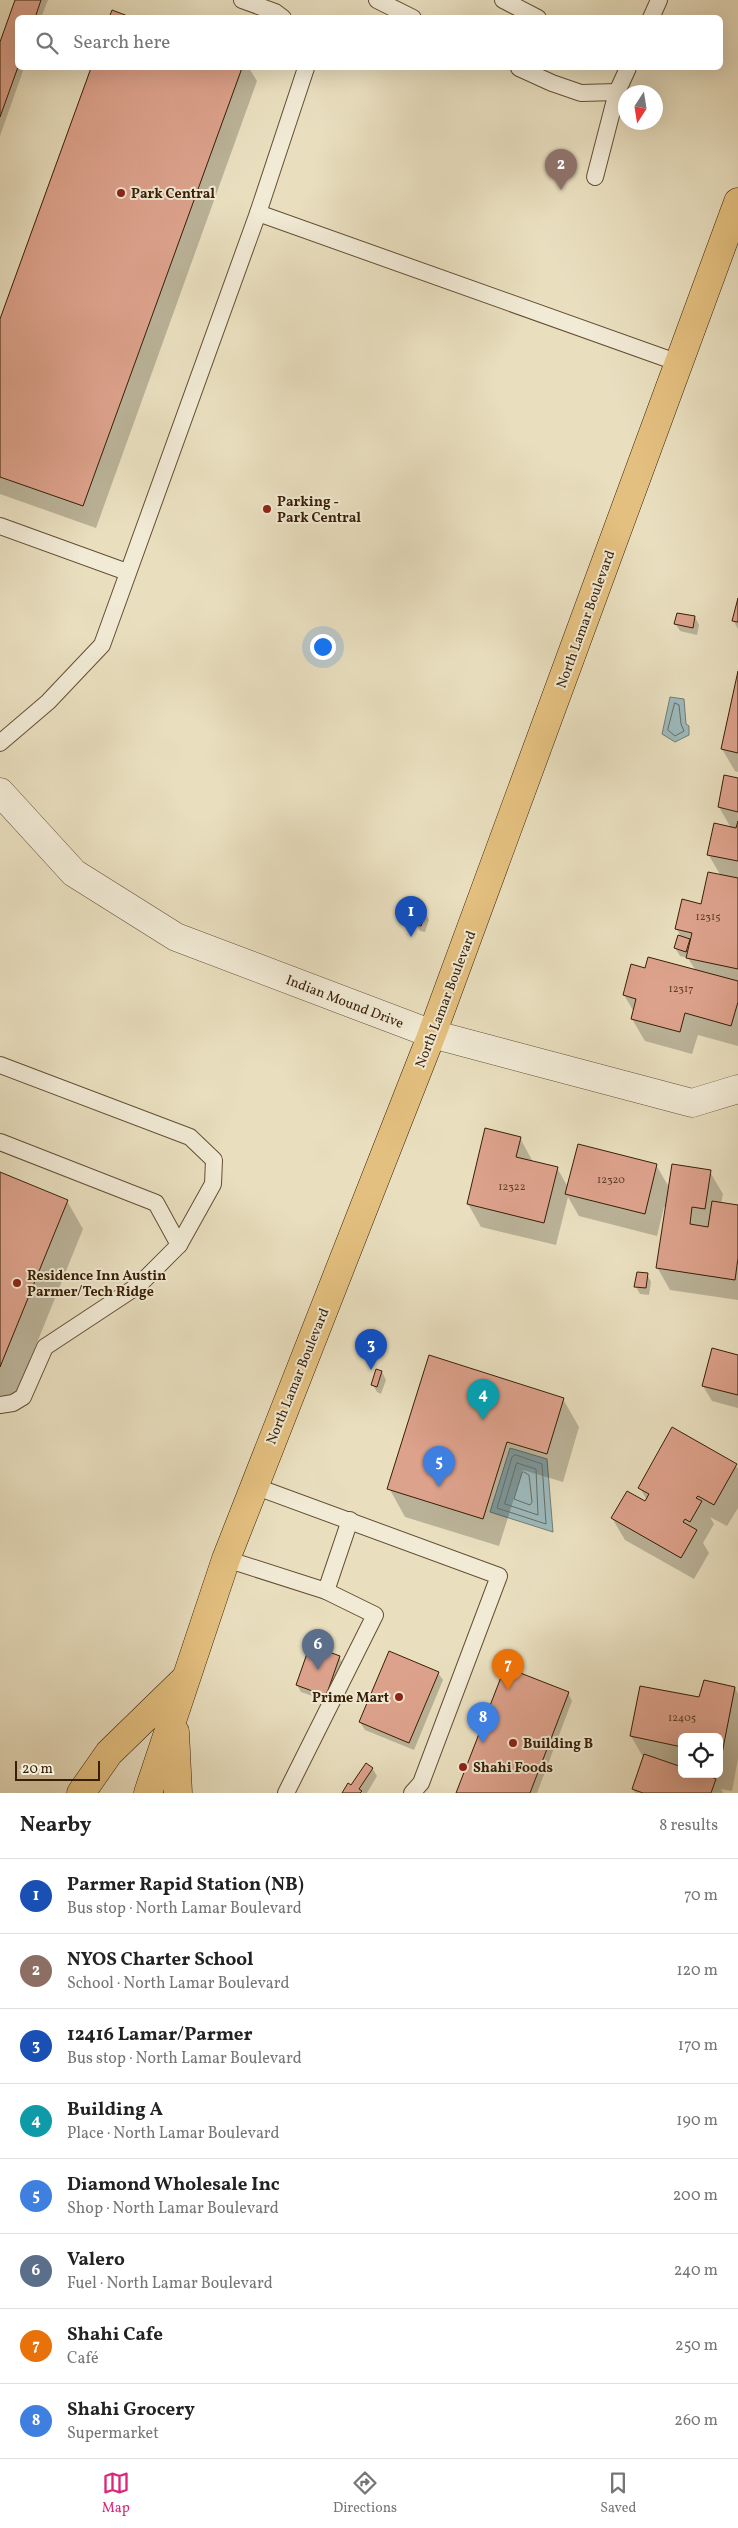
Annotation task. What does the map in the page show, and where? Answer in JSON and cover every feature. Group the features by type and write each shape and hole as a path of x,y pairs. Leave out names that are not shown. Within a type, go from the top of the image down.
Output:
{"main road":[{"name":"North Lamar Boulevard","path":"148,1793 175,1717 184,1680 226,1559 432,1034 738,202"},
{"path":"81,1793 109,1754 184,1680"},
{"path":"175,1717 178,1793"}],"street":[{"name":"Indian Mound Drive","path":"1,794 74,873 176,937 432,1034 692,1103 738,1089"}],"lane":[{"path":"242,0 279,15"},
{"path":"377,0 408,15"},
{"path":"503,0 532,15"},
{"path":"652,15 659,0"},
{"path":"0,742 48,702 102,645 258,213 305,70"},
{"path":"523,70 581,93 616,92"},
{"path":"595,177 616,92 627,70"},
{"path":"258,213 679,363"},
{"path":"0,526 128,572"},
{"path":"0,1065 190,1137 214,1160 213,1184 179,1245 139,1285 45,1347 23,1397 13,1403 0,1405"},
{"path":"0,1142 156,1203 179,1245"},
{"path":"254,1486 499,1576 421,1783 412,1793"},
{"path":"326,1591 350,1520"},
{"path":"226,1559 326,1591 375,1615 286,1793"}],"water":[{"path":"670,697 684,699 686,724 689,726 689,735 675,742 662,734"},
{"path":"510,1448 547,1459 553,1532 490,1512"}],"building":[{"path":"15,0 41,0 36,15 15,15 15,70 17,70 0,117 0,42"},
{"path":"112,10 125,15 110,15"},
{"name":"Park Central","path":"90,70 241,70 83,506 0,477 0,319"},
{"path":"738,598 738,622 732,621"},
{"path":"677,613 695,616 693,628 674,624"},
{"path":"738,671 738,753 721,749"},
{"path":"724,775 738,778 738,812 718,807"},
{"path":"738,821 738,861 707,855 714,823 736,828"},
{"path":"708,872 738,878 738,969 686,958 692,933 675,929 682,899 701,904"},
{"path":"420,909 426,911 421,926 414,924"},
{"path":"678,935 690,939 686,952 674,948"},
{"path":"648,957 738,981 738,1002 731,1026 685,1013 680,1032 631,1019 636,999 623,995 631,964 645,968"},
{"path":"485,1128 521,1137 516,1157 558,1167 544,1223 467,1204"},
{"path":"578,1144 657,1164 645,1214 565,1194"},
{"path":"672,1164 711,1170 705,1209 692,1207 690,1224 708,1227 712,1201 738,1205 738,1258 735,1280 656,1268"},
{"name":"Residence Inn Austin Parmer/Tech Ridge","path":"0,1172 68,1200 0,1367"},
{"path":"637,1272 648,1273 646,1288 634,1287"},
{"path":"712,1348 738,1355 738,1395 702,1386"},
{"path":"429,1355 564,1398 547,1454 507,1442 483,1519 387,1489"},
{"path":"376,1369 382,1371 377,1387 371,1385"},
{"path":"672,1427 737,1464 714,1505 698,1496 696,1498 702,1501 690,1522 685,1519 683,1522 697,1530 681,1558 611,1518 627,1491 645,1501 649,1494 638,1488"},
{"path":"310,1645 340,1656 326,1696 296,1685"},
{"name":"Prime Mart","path":"389,1651 439,1672 409,1743 359,1722"},
{"name":"Building B","path":"505,1667 569,1692 530,1793 456,1793"},
{"path":"704,1680 735,1687 723,1748 723,1733 678,1733 678,1746 630,1736 640,1686 699,1697"},
{"path":"644,1754 678,1766 678,1778 716,1779 711,1793 643,1793 632,1789"},
{"path":"366,1763 373,1768 359,1789 362,1791 360,1793 342,1793 348,1783 351,1785"}],"place":[{"name":"NYOS Charter School","path":"561,190"},
{"name":"Park Central","path":"121,193"},
{"name":"Parking - Park Central","path":"267,509"},
{"name":"Parmer Rapid Station (NB)","path":"411,937"},
{"name":"Residence Inn Austin Parmer/Tech Ridge","path":"17,1283"},
{"name":"12416 Lamar/Parmer","path":"371,1370"},
{"name":"Building A","path":"483,1420"},
{"name":"Diamond Wholesale Inc","path":"439,1487"},
{"name":"Valero","path":"318,1670"},
{"name":"Shahi Cafe","path":"508,1690"},
{"name":"Prime Mart","path":"399,1697"},
{"name":"Shahi Grocery","path":"483,1743"},
{"name":"Building B","path":"513,1743"},
{"name":"Shahi Foods","path":"463,1767"}]}
